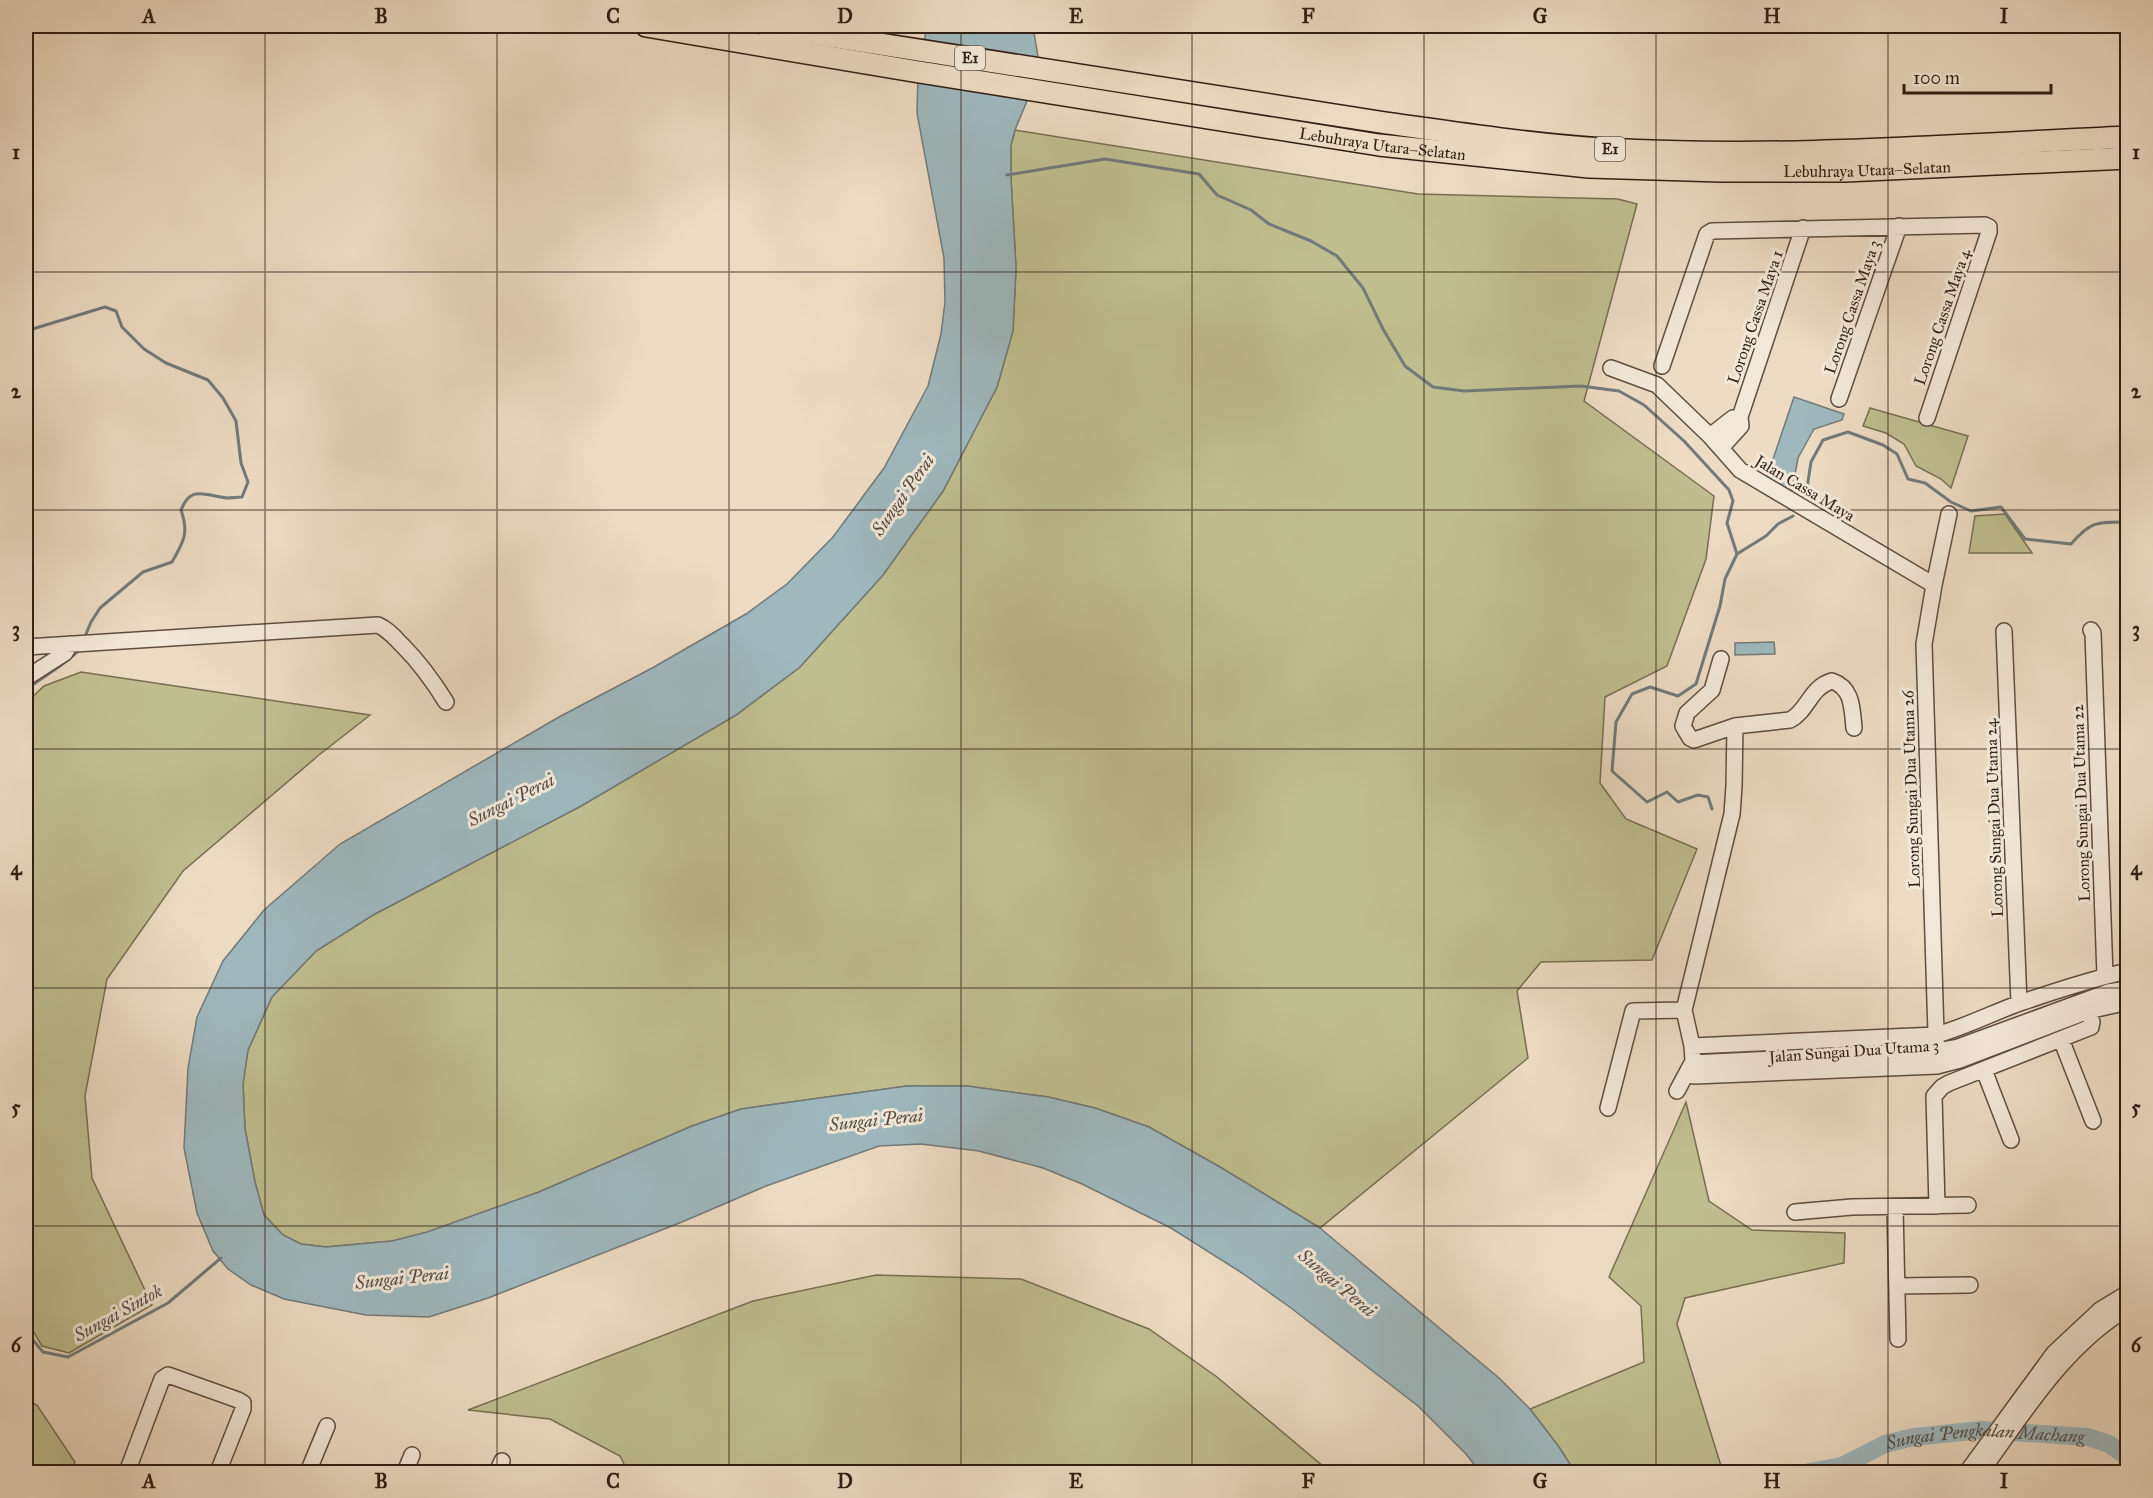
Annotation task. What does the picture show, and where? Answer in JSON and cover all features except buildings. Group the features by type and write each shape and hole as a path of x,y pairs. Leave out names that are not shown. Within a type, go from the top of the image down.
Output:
{"highway":[{"name":"Lebuhraya Utara–Selatan","path":"646,26 1096,78 1409,126 1606,149 1751,152 2127,136"},
{"name":"Lebuhraya Utara–Selatan","path":"765,26 841,48 1092,100 1379,145 1589,167 1721,171 1845,171 2127,158"}],"street":[{"name":"Lorong Cassa Maya 4","path":"1899,226 1986,225 1989,227 1927,418"},
{"path":"1662,366 1707,234 1712,231 1899,226"},
{"name":"Lorong Cassa Maya 3","path":"1839,399 1899,226"},
{"name":"Lorong Cassa Maya 1","path":"1721,448 1741,426 1740,417 1803,228"},
{"name":"Jalan Cassa Maya","path":"1611,368 1657,385 1710,436 1740,470 1934,585"},
{"path":"1710,436 1733,418 1740,417"},
{"name":"Lorong Sungai Dua Utama 26","path":"1937,1059 1924,644 1949,514"},
{"path":"26,647 378,625 388,630 414,656 446,702"},
{"name":"Lorong Sungai Dua Utama 22","path":"2091,630 2093,633 2105,976"},
{"name":"Lorong Sungai Dua Utama 24","path":"2004,631 2019,1003"},
{"path":"26,678 79,644"},
{"path":"1720,658 1712,690 1687,713 1683,726 1690,738 1694,740 1735,726 1791,720 1796,717 1818,687 1832,681 1840,684 1850,698 1854,728"},
{"path":"1677,1091 1692,1063 1692,1046 1684,1010 1732,814 1735,726"},
{"path":"1692,1046 1936,1035 1952,1031 2019,1003 2127,970"},
{"name":"Jalan Sungai Dua Utama 3","path":"1937,1059 1958,1047 2108,992 2127,989"},
{"name":"Jalan Sungai Dua Utama 3","path":"1692,1063 1693,1074 1699,1078 1937,1059 1960,1060 2088,1011 2127,1002"},
{"path":"1608,1108 1633,1011 1684,1010"},
{"path":"1937,1206 1934,1096 1942,1087 2091,1027 2092,1022 2088,1011"},
{"path":"2061,1039 2093,1121"},
{"path":"1984,1070 2011,1140"},
{"path":"1795,1212 1968,1205"},
{"path":"1895,1207 1898,1339"},
{"path":"1897,1286 1970,1285"},
{"path":"1967,1473 1982,1465 2031,1395 2054,1353 2100,1310 2127,1293"},
{"path":"2031,1395 2086,1338 2127,1308"},
{"path":"127,1473 162,1379 168,1375 243,1403 243,1410 218,1473"},
{"path":"308,1473 327,1426"},
{"path":"405,1473 412,1455"}],"shaded area":[{"path":"1015,130 1418,194 1618,199 1637,204 1584,401 1714,496 1706,559 1667,666 1605,697 1600,783 1626,819 1697,849 1652,960 1541,962 1517,991 1528,1058 1320,1228 1149,1127 1095,1108 1048,1097 967,1086 907,1086 741,1109 692,1126 539,1192 427,1233 392,1241 326,1247 301,1244 283,1235 264,1215 245,1129 243,1084 248,1050 272,997 316,951 373,915 581,806 736,715 800,667 883,575 943,491 997,387 1013,331 1016,268 1011,145"},
{"path":"1870,408 1968,436 1951,488 1941,479 1916,466 1904,444 1886,433 1863,426"},
{"path":"26,449 29,451 26,535"},
{"path":"2005,514 2032,553 1969,553 1975,516"},
{"path":"81,672 370,715 319,755 183,871 107,979 85,1096 92,1178 152,1305 69,1353 42,1346 26,1319 26,703 44,686"},
{"path":"1686,1102 1709,1201 1752,1230 1845,1233 1844,1263 1685,1298 1677,1324 1722,1469 1713,1472 1575,1472 1530,1409 1644,1362 1641,1306 1609,1277"},
{"path":"876,1275 1021,1279 1149,1329 1217,1377 1330,1472 628,1472 620,1456 550,1419 468,1410 753,1301"},
{"path":"26,1400 37,1405 75,1462 71,1472 26,1472"}],"water":[{"name":"Sungai Perai","path":"927,26 1033,26 1038,57 1036,79 1011,145 1016,268 1013,331 997,387 943,491 883,575 800,667 736,715 581,806 373,915 316,951 272,997 248,1050 243,1084 245,1129 264,1215 283,1235 301,1244 326,1247 392,1241 427,1232 539,1192 692,1126 741,1109 907,1086 967,1086 1048,1097 1095,1108 1149,1127 1320,1228 1499,1378 1530,1409 1575,1472 1480,1472 1466,1454 1418,1406 1242,1273 1171,1228 1082,1184 1043,1168 979,1151 921,1144 879,1146 766,1186 682,1222 488,1298 429,1317 366,1315 284,1299 251,1285 228,1269 213,1251 197,1213 184,1148 188,1068 197,1017 223,961 264,910 340,844 559,717 654,667 746,614 787,584 833,537 884,468 928,386 941,334 945,302 944,258 917,113 918,75"},
{"path":"1794,397 1844,414 1842,420 1814,429 1798,458 1792,491 1767,477"},
{"path":"1774,642 1775,654 1735,655 1735,643"}],"waterway":[{"path":"1007,175 1105,159 1199,174 1217,195 1251,210 1269,224 1311,241 1337,256 1363,288 1383,329 1405,366 1433,387 1464,391 1581,386 1619,391 1644,405 1684,441 1729,490 1733,501 1727,523 1737,554 1725,579 1720,606 1696,684 1678,696 1650,687 1632,694 1616,722 1612,771 1647,802 1667,792 1678,802 1698,795 1708,797 1712,809"},
{"path":"26,331 105,307 116,311 122,327 144,349 166,363 208,380 223,398 236,421 241,463 248,482 242,497 227,498 200,494 189,497 181,510 185,525 184,537 172,562 143,572 100,608 84,639"},
{"path":"1806,495 1811,462 1823,440 1848,432 1883,445 1897,454 1908,479 1925,483 1951,502 1971,511 2001,507 2025,539 2071,544 2095,524 2128,522"},
{"path":"1737,554 1766,536 1778,524 1793,516"},
{"path":"26,690 79,650"},
{"name":"Sungai Sintok","path":"26,1332 43,1352 68,1357 168,1303 221,1258"},
{"name":"Sungai Pengkalan Machang","path":"1809,1472 1842,1466 1885,1444 1914,1437 1981,1430 2088,1437 2109,1444 2128,1457"}]}
